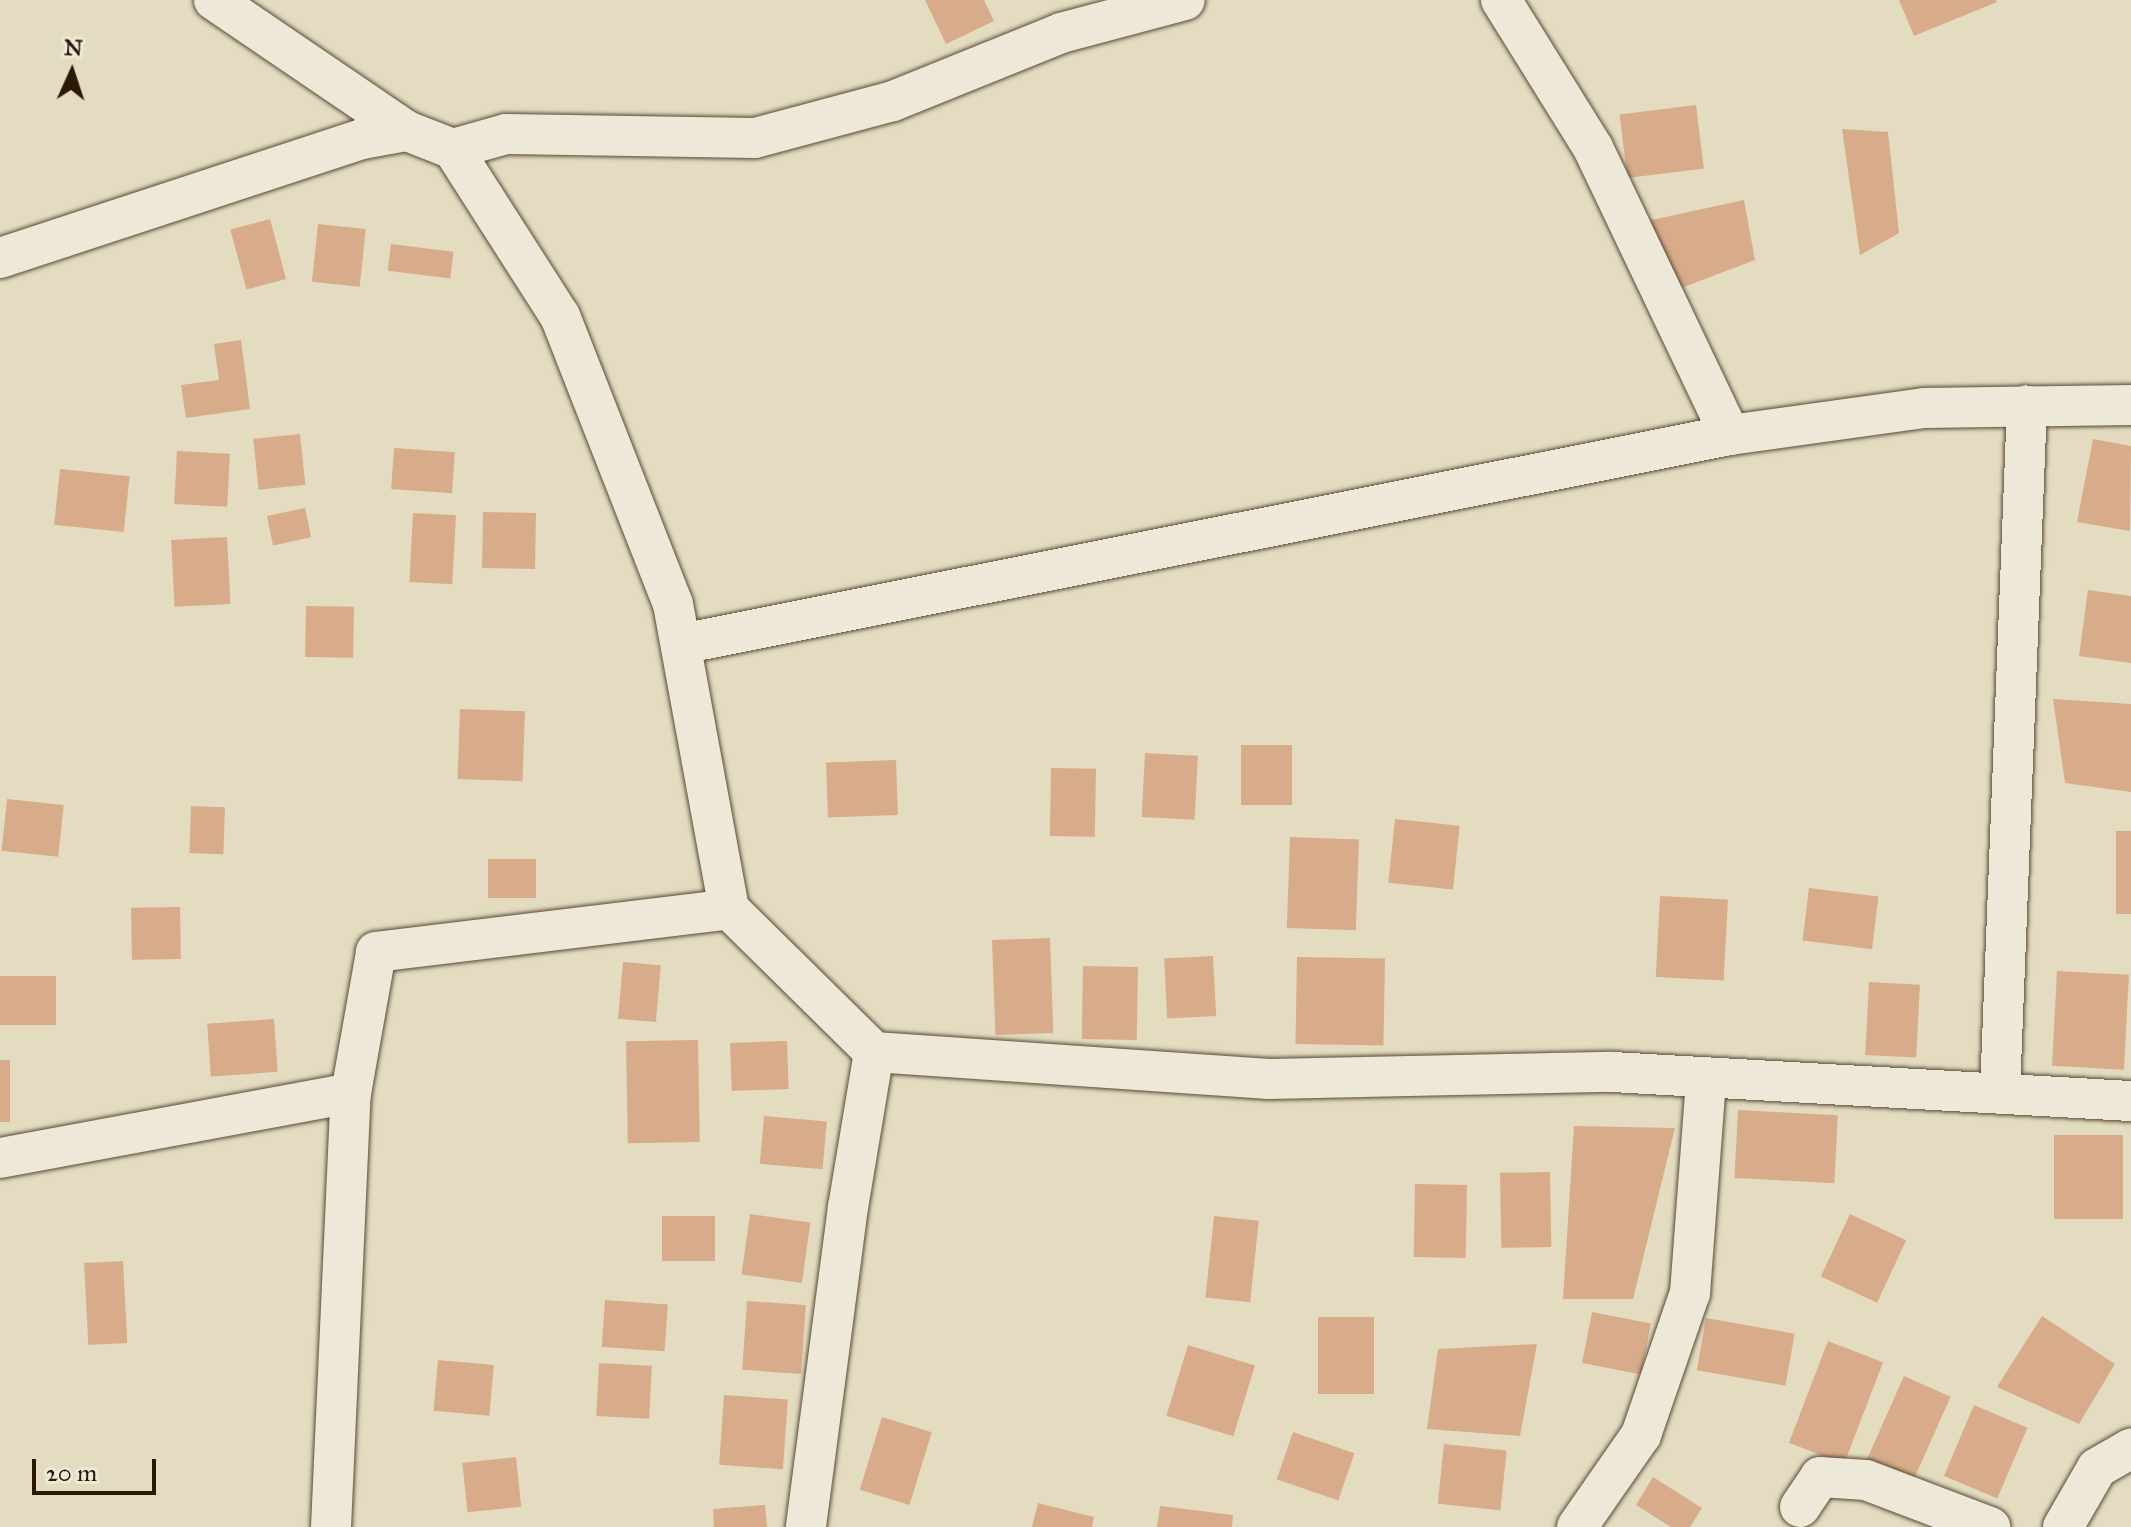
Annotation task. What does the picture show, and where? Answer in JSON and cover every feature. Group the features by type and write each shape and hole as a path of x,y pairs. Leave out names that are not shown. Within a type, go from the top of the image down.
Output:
{"street":[{"path":"214,0 407,131 453,149 560,316 673,604 729,909 874,1052 1269,1079 1612,1072 2131,1101"},
{"path":"453,149 506,134 755,138 893,101 1061,33 1185,0"},
{"path":"1501,0 1593,148 1730,435"},
{"path":"0,258 362,139 407,131"},
{"path":"681,644 1730,435 1924,408 2131,405"},
{"path":"2000,1092 2027,406"},
{"path":"331,1527 351,1093 376,952 729,909"},
{"path":"806,1527 848,1207 874,1052"},
{"path":"1577,1527 1641,1435 1690,1293 1706,1078"},
{"path":"0,1158 351,1093"},
{"path":"2063,1527 2097,1468 2131,1448"},
{"path":"1800,1507 1820,1477 1866,1480 1990,1527"}],"building":[{"path":"925,0 984,0 994,21 946,44"},
{"path":"1899,0 1996,0 1997,2 1914,36"},
{"path":"1696,105 1704,169 1627,178 1620,114"},
{"path":"1842,129 1888,132 1899,233 1860,255"},
{"path":"1744,200 1755,260 1668,293 1647,221"},
{"path":"270,219 286,279 246,289 230,230"},
{"path":"318,224 366,229 360,287 312,282"},
{"path":"391,244 454,252 450,278 388,271"},
{"path":"241,340 250,409 186,418 181,385 219,380 214,344"},
{"path":"300,434 305,485 259,490 253,439"},
{"path":"2093,439 2131,446 2130,531 2077,522"},
{"path":"394,448 455,452 452,493 391,489"},
{"path":"177,451 230,454 227,507 174,504"},
{"path":"60,469 130,476 124,532 54,525"},
{"path":"305,508 311,537 273,545 267,516"},
{"path":"483,512 536,513 535,569 482,568"},
{"path":"413,513 456,515 452,584 409,582"},
{"path":"227,537 231,604 175,607 171,540"},
{"path":"2088,590 2131,596 2131,663 2079,656"},
{"path":"306,606 354,607 353,658 305,657"},
{"path":"2053,699 2131,704 2131,792 2065,783"},
{"path":"460,709 525,711 523,781 458,779"},
{"path":"1241,745 1292,745 1292,805 1241,805"},
{"path":"1145,753 1198,756 1195,820 1142,817"},
{"path":"896,760 898,815 828,817 826,762"},
{"path":"1051,768 1096,769 1095,837 1050,836"},
{"path":"7,799 64,805 58,857 2,851"},
{"path":"191,806 225,807 223,854 189,853"},
{"path":"1395,819 1460,826 1453,889 1388,883"},
{"path":"2116,831 2131,831 2131,914 2116,914"},
{"path":"1290,837 1359,839 1356,930 1287,928"},
{"path":"488,859 536,859 536,898 488,898"},
{"path":"1809,888 1878,897 1872,949 1803,941"},
{"path":"1660,896 1728,900 1724,980 1656,977"},
{"path":"180,907 181,959 132,960 131,908"},
{"path":"1050,938 1053,1033 995,1035 992,940"},
{"path":"1213,956 1216,1016 1167,1018 1164,959"},
{"path":"1297,957 1385,959 1383,1046 1295,1044"},
{"path":"623,962 661,965 656,1022 618,1019"},
{"path":"1083,966 1138,967 1137,1040 1082,1039"},
{"path":"2057,971 2129,975 2124,1070 2052,1066"},
{"path":"0,976 56,976 56,1025 0,1025"},
{"path":"1869,982 1920,985 1916,1058 1865,1055"},
{"path":"274,1019 278,1072 211,1077 207,1024"},
{"path":"698,1040 700,1142 628,1143 626,1041"},
{"path":"787,1041 789,1089 732,1091 730,1043"},
{"path":"0,1060 10,1060 10,1122 0,1122"},
{"path":"1738,1110 1838,1115 1834,1183 1734,1178"},
{"path":"764,1116 827,1121 823,1169 760,1164"},
{"path":"1574,1126 1675,1128 1633,1299 1563,1299"},
{"path":"2054,1135 2123,1135 2123,1219 2054,1219"},
{"path":"1550,1172 1551,1247 1501,1248 1500,1173"},
{"path":"1415,1184 1467,1185 1466,1258 1414,1257"},
{"path":"750,1214 810,1222 802,1283 742,1274"},
{"path":"1850,1214 1906,1240 1877,1303 1821,1277"},
{"path":"662,1216 715,1216 715,1261 662,1261"},
{"path":"1214,1216 1259,1221 1250,1302 1205,1298"},
{"path":"123,1261 127,1343 88,1345 84,1263"},
{"path":"605,1300 668,1304 665,1351 602,1347"},
{"path":"747,1301 806,1305 801,1374 742,1370"},
{"path":"1592,1312 1651,1323 1641,1374 1582,1363"},
{"path":"2042,1316 2115,1364 2079,1424 1997,1387"},
{"path":"1318,1317 1374,1317 1374,1394 1318,1394"},
{"path":"1706,1318 1795,1334 1785,1386 1697,1370"},
{"path":"1828,1341 1883,1362 1844,1464 1789,1443"},
{"path":"1537,1344 1520,1436 1427,1429 1438,1349"},
{"path":"1188,1345 1255,1365 1233,1436 1166,1416"},
{"path":"438,1360 494,1365 489,1416 434,1411"},
{"path":"599,1363 652,1366 649,1419 596,1416"},
{"path":"1904,1376 1951,1397 1913,1482 1866,1461"},
{"path":"724,1395 788,1399 783,1469 719,1465"},
{"path":"1974,1405 2027,1428 1997,1499 1944,1476"},
{"path":"882,1417 932,1432 910,1505 860,1490"},
{"path":"1293,1432 1354,1453 1338,1500 1277,1479"},
{"path":"1444,1444 1507,1451 1500,1510 1438,1504"},
{"path":"516,1457 521,1507 468,1512 462,1463"},
{"path":"1653,1477 1702,1508 1690,1527 1671,1527 1636,1505"},
{"path":"1038,1503 1094,1517 1092,1527 1032,1527"},
{"path":"765,1505 767,1527 714,1527 713,1509"},
{"path":"1160,1506 1233,1515 1232,1527 1157,1527"}]}
